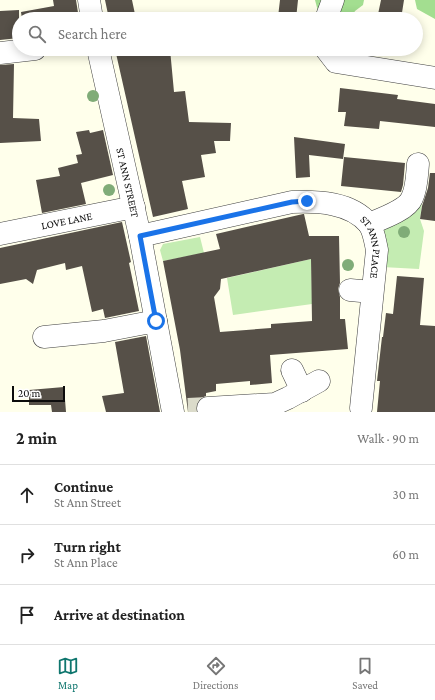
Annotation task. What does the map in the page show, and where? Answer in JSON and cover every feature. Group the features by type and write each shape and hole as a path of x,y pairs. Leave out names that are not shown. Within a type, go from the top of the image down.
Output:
{"street":[{"path":"89,0 91,12"},
{"path":"329,12 333,0"},
{"path":"0,52 12,51"},
{"name":"ST ANN STREET","path":"100,56 134,207 156,321 185,410"},
{"path":"331,56 435,78"},
{"path":"370,224 405,207 412,199 418,164"},
{"name":"ST ANN PLACE","path":"140,236 292,202 307,201 339,206 356,212 370,224 375,237 377,250 360,408"},
{"name":"LOVE LANE","path":"0,234 134,207"},
{"name":"ST ANN PLACE","path":"350,290 372,292"},
{"path":"44,337 104,331 156,321"},
{"path":"185,410 275,404 310,386 292,370"}],"green space":[{"path":"315,0 364,0 363,5 354,12 318,12"},
{"path":"415,0 435,0 435,19 423,12 417,9"},
{"path":"414,202 422,203 420,219 424,231 419,269 382,267 377,226"},
{"path":"200,237 204,253 163,261 160,250 163,244"},
{"path":"311,259 312,304 233,315 227,278"}],"building":[{"path":"53,0 76,0 78,12 21,12 54,6"},
{"path":"105,0 132,0 135,12 108,12"},
{"path":"280,0 298,0 297,12 279,12"},
{"path":"381,0 404,0 402,12 378,12"},
{"path":"19,10 19,12 12,12 12,39 0,40 0,11"},
{"path":"117,56 171,56 174,92 185,91 189,122 231,123 230,141 214,141 216,153 201,155 205,177 182,181 188,209 153,217"},
{"path":"14,64 13,118 39,119 41,141 0,143 0,65"},
{"path":"340,88 398,95 397,99 435,104 435,127 380,121 379,129 344,126 346,112 338,112"},
{"path":"89,130 90,133 103,130 113,175 81,183 86,204 42,213 36,180 60,176 58,168 78,163 76,155 82,154 76,132"},
{"path":"294,137 345,144 343,159 309,155 310,177 296,178"},
{"path":"344,157 405,163 401,192 341,186"},
{"path":"430,173 435,173 435,221 420,219 422,206 428,188"},
{"path":"304,214 309,236 339,236 340,283 338,289 340,297 340,319 345,319 348,349 270,355 272,383 250,385 250,381 216,384 216,391 206,393 206,396 197,402 197,412 188,412 180,350 163,261 220,249 216,234","holes":["311,259 312,321 271,324 271,328 220,332 214,297 220,289 221,279"]},
{"path":"122,222 131,262 129,263 139,311 105,318 103,309 92,312 82,266 66,270 65,263 37,270 33,284 26,279 0,284 0,248"},
{"path":"397,276 424,278 420,325 435,326 435,412 377,412 380,381 377,381 382,337 386,313 393,314"},
{"path":"146,336 160,412 106,412 102,396 124,393 115,342"},
{"path":"64,387 66,412 52,412 51,405 29,405 29,390"}],"tunnel":[{"path":"188,409 208,408"}],"route":[{"path":"156,321 140,236 292,202 307,201"}]}
